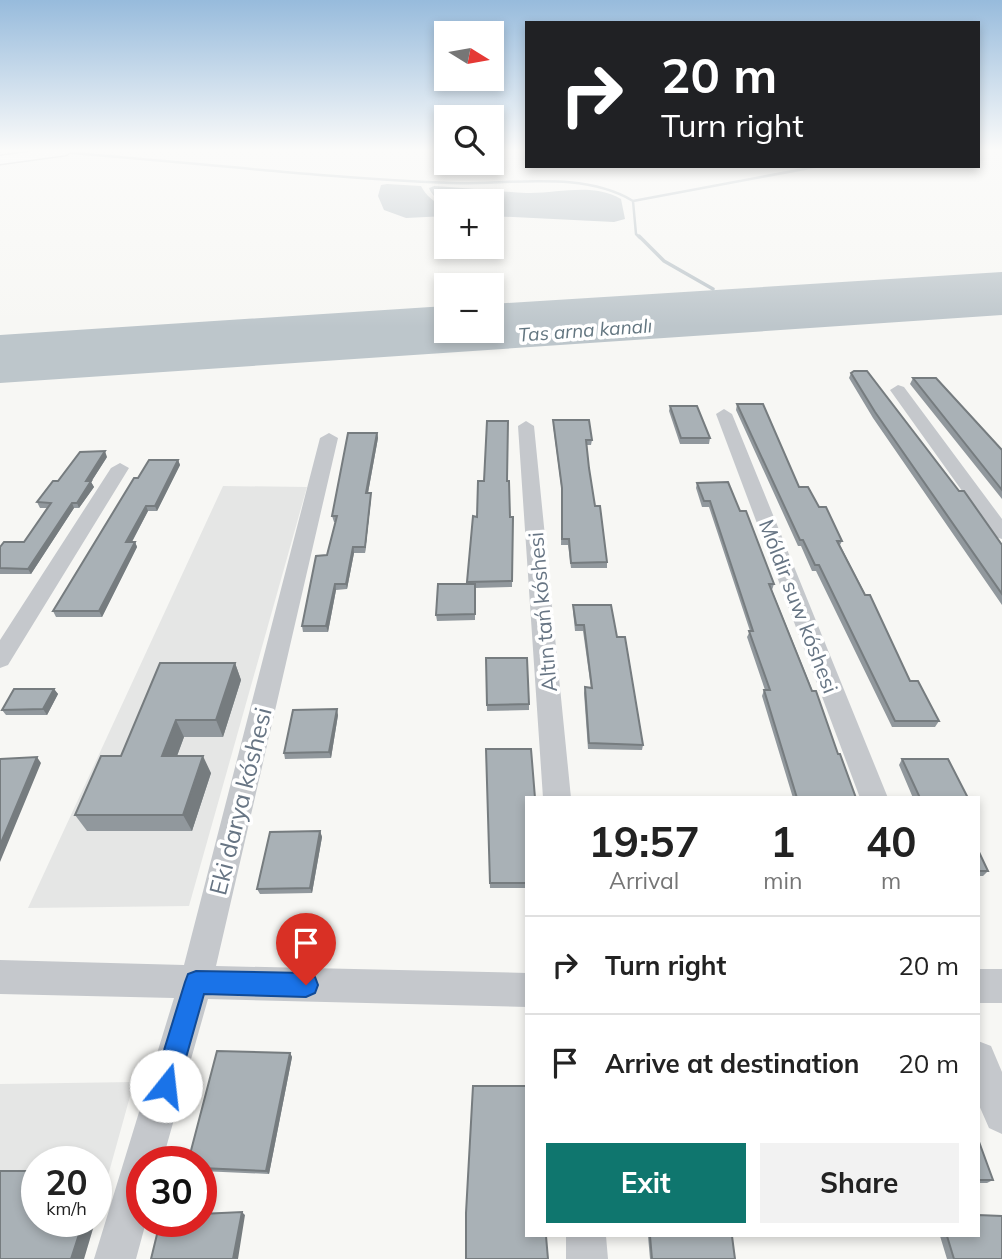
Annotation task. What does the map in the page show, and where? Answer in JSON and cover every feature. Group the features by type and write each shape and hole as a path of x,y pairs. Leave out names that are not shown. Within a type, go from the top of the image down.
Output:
{"street":[{"path":"898,390 1002,533"},
{"name":"Móldir suw kóshesi","path":"724,414 873,796"},
{"name":"Altın tań kóshesi","path":"526,426 557,796"},
{"name":"Eki darya kóshesi","path":"148,1146 196,982 329,439"},
{"path":"0,659 120,468"},
{"path":"0,977 525,990"},
{"path":"980,986 1002,986"},
{"path":"980,1064 1002,1115"},
{"path":"115,1259 126,1222"},
{"path":"586,1237 587,1259"}],"shaded area":[{"path":"223,486 307,487 189,906 28,908"},
{"path":"134,1082 112,1161 112,1146 21,1146 21,1237 91,1237 84,1259 0,1259 0,1084"}],"water":[{"path":"384,210 434,210 434,217 406,218"},
{"path":"504,210 623,210 625,219 614,222 504,217"},
{"name":"Tas arna kanalı","path":"1002,272 1002,315 0,383 0,335 434,307 434,343 504,343 504,303"}],"building":[{"path":"867,371 959,491 964,491 1002,545 1002,594 875,412 851,373"},
{"path":"913,378 936,378 1002,450 1002,490"},
{"path":"737,404 763,404 799,487 808,487 819,507 826,507 842,541 837,541 865,595 870,595 910,681 918,681 939,721 895,721 819,565 815,565 803,540 800,540"},
{"path":"670,406 697,406 710,438 681,438"},
{"path":"553,420 589,420 592,440 586,440 589,468 595,506 600,506 607,562 571,563 569,539 562,539 562,488"},
{"path":"487,421 508,421 507,481 510,517 513,517 512,581 467,582 473,516 477,517 478,481 484,481"},
{"path":"348,433 377,433 366,493 371,493 365,547 353,547 346,584 335,584 326,626 302,626 316,556 327,555 337,516 332,516"},
{"path":"105,451 86,481 91,481 77,503 72,503 28,569 0,568 0,547 4,542 24,542 51,503 37,502 53,481 58,481 80,452"},
{"path":"149,460 178,460 155,506 146,506 126,542 135,542 99,611 53,611 134,478 138,478"},
{"path":"728,482 740,511 746,511 774,584 769,584 812,691 816,691 855,796 796,796 764,690 770,690 749,631 753,631 710,501 704,501 697,483"},
{"path":"438,584 475,584 475,614 436,615"},
{"path":"573,605 611,605 617,637 625,637 643,745 589,743 585,687 592,688 584,625 576,625"},
{"path":"486,658 527,658 529,704 487,705"},
{"path":"160,663 235,663 216,720 176,720 162,756 203,756 183,815 75,815 101,756 121,756"},
{"path":"14,689 54,689 43,709 2,710"},
{"path":"337,709 329,752 284,753 293,710"},
{"path":"486,749 531,749 535,796 525,796 525,883 490,883"},
{"path":"37,757 0,845 0,759"},
{"path":"902,759 948,759 967,796 919,796"},
{"path":"320,831 310,888 257,889 270,832"},
{"path":"980,854 988,871 980,871"},
{"path":"217,1051 290,1053 266,1171 217,1169 217,1146 192,1146"},
{"path":"473,1086 525,1086 525,1237 546,1237 548,1259 466,1259"},
{"path":"980,1144 993,1180 980,1180"},
{"path":"0,1171 21,1171 21,1237 78,1237 71,1259 0,1259"},
{"path":"242,1212 233,1259 151,1259 156,1237 217,1237 217,1213"},
{"path":"980,1215 1002,1216 1002,1259 954,1259 947,1237 980,1237"},
{"path":"650,1237 732,1237 735,1259 652,1259"}],"waterway":[{"path":"634,210 636,234 640,238"},
{"path":"639,236 664,261 713,289"}],"route":[{"path":"166,1086 196,982 306,985"}]}
